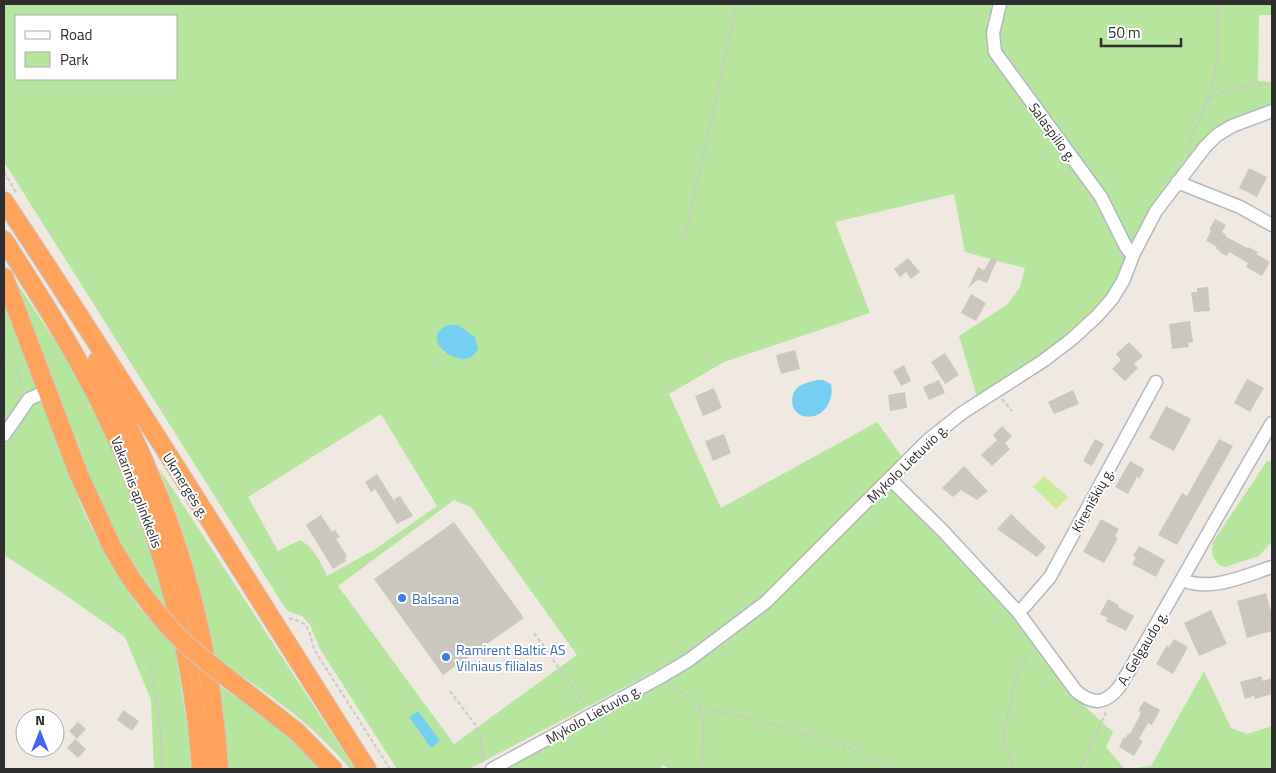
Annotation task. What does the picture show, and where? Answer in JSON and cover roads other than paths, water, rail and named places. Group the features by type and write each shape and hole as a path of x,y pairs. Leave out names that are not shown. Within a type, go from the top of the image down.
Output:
{"highway":[{"name":"Ukmergės g.","path":"4,201 67,295 367,769"},
{"name":"Vakarinis aplinkkelis","path":"4,240 56,323 93,389 130,468 150,518 173,594 188,660 201,769"},
{"path":"4,277 95,512 112,547 130,577 164,622 186,644 212,667 297,732 334,769"},
{"name":"Vakarinis aplinkkelis","path":"67,295 140,453 173,534 199,630 214,714 219,769"}],"street":[{"name":"Salaspilio g.","path":"1000,4 993,33 995,52 1101,197 1126,247 1134,253"},
{"name":"Mykolo Lietuvio g.","path":"492,769 592,716 689,660 766,602 927,441 949,423 1065,345 1097,316 1112,299 1123,281 1134,253 1156,211 1205,147 1232,126 1272,111"},
{"path":"1177,182 1240,207 1272,225"},
{"name":"Kireniškių g.","path":"1018,612 1050,577 1156,382"},
{"path":"4,436 29,399 47,391"},
{"name":"A. Gelgaudo g.","path":"890,479 1018,612 1076,691 1085,699 1094,701 1104,700 1112,697 1120,686 1182,580 1221,508 1272,423"},
{"path":"1182,580 1191,584 1204,585 1224,583 1272,567"}],"water":[{"path":"448,325 458,325 475,337 478,348 473,356 465,359 455,357 446,353 440,347 437,339 439,331"},
{"path":"817,380 823,380 831,384 832,390 829,403 816,416 803,416 795,411 793,407 793,394 798,387"},
{"path":"418,711 440,741 431,748 409,717"}],"place":[{"name":"Balsana","path":"402,598"},
{"name":"Ramirent Baltic AS Vilniaus filialas","path":"446,657"}]}
